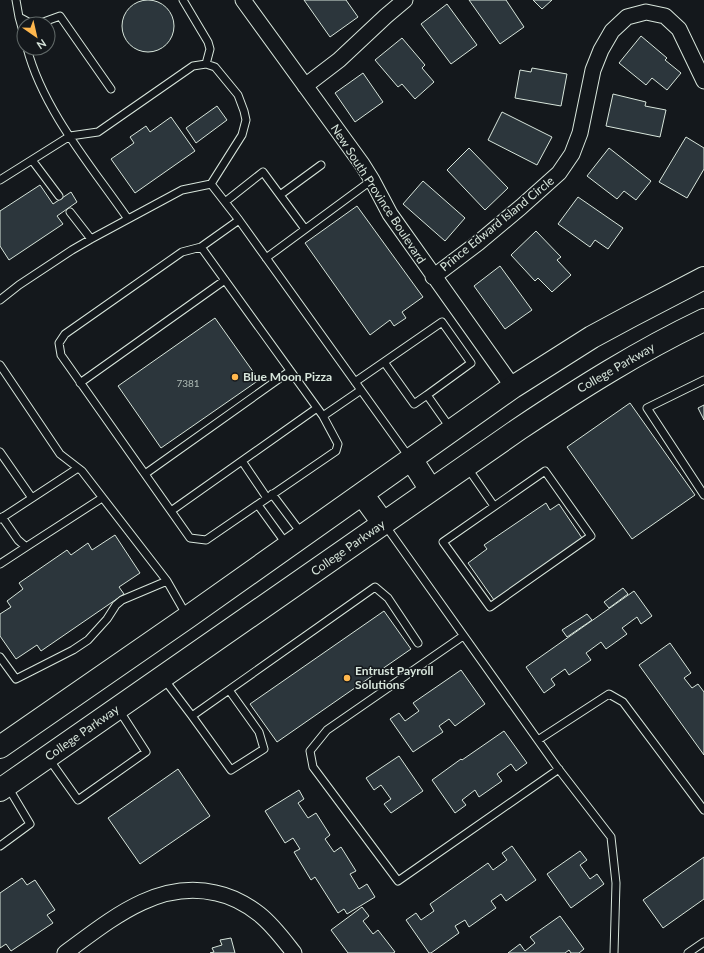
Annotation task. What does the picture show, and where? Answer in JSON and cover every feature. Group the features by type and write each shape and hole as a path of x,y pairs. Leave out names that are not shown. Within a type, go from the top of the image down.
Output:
{"main road":[{"path":"0,747 188,617 513,388 592,337 704,278"},
{"name":"College Parkway","path":"4,788 465,466 589,383 673,335 704,320"},
{"path":"411,459 431,490"},
{"path":"362,494 383,523"}],"street":[{"name":"New South Province Boulevard","path":"243,0 372,180 390,214 513,388"},
{"path":"305,86 339,60 405,0"},
{"name":"Prince Edward Island Circle","path":"433,276 494,229 559,173 572,154 580,133 592,70 612,31 627,17 646,12 665,16 680,29 704,81"},
{"path":"65,953 110,920 144,901 164,893 186,890 207,891 240,901 259,914 274,928 294,953"}],"lane":[{"path":"16,0 20,16"},
{"path":"183,0 208,42 210,49 206,64"},
{"path":"56,17 60,16 111,89"},
{"path":"30,56 42,90 70,136 128,219"},
{"path":"0,180 70,136 98,132 193,66 206,64 215,67 238,95 244,111 246,120 242,135 211,184 182,190 91,239 24,281 0,300"},
{"path":"32,160 59,196"},
{"path":"280,195 320,165"},
{"path":"225,202 263,172 306,230"},
{"path":"266,258 372,180"},
{"path":"211,184 239,220 411,459"},
{"path":"70,212 91,239"},
{"path":"201,247 323,416 338,444 336,451 206,540 190,538 61,356 59,344 65,334 182,252 201,247 239,220"},
{"path":"80,383 225,280"},
{"path":"355,382 384,362 442,322 471,363 414,404 384,362"},
{"path":"0,366 60,454 82,471 167,581 188,617"},
{"path":"145,474 290,371"},
{"path":"704,380 647,408 704,495"},
{"path":"323,416 361,390"},
{"path":"427,395 452,430"},
{"path":"171,511 317,408"},
{"path":"0,452 32,498"},
{"path":"242,461 270,496 296,541"},
{"path":"465,466 494,506"},
{"path":"26,547 18,540 1,518 78,468"},
{"path":"545,471 591,536 490,607 443,542 494,506 545,471"},
{"path":"0,564 102,498"},
{"path":"258,505 296,541"},
{"path":"383,523 559,769 611,837 616,883 614,953"},
{"path":"0,657 16,679 73,650 88,640 107,619 116,605 122,600 167,581"},
{"path":"192,716 375,587 388,598 418,643"},
{"path":"463,636 327,730 310,750 313,768 398,881 559,769"},
{"path":"163,677 231,770 264,749 259,732 229,690"},
{"path":"538,740 609,694 623,702 704,810"},
{"path":"48,757 78,800 146,752 118,708"},
{"path":"0,846 30,824 4,788"},
{"path":"688,953 704,942"}],"building":[{"path":"143,0 153,0 167,7 174,21 174,31 167,45 153,52 143,52 133,48 126,41 122,31 122,21 126,11 133,4"},
{"path":"304,0 346,0 358,17 330,37"},
{"path":"469,0 506,0 524,27 500,44"},
{"path":"533,0 552,0 542,9"},
{"path":"447,4 477,45 451,64 421,24"},
{"path":"641,36 667,58 665,60 681,73 667,90 652,78 646,85 619,63"},
{"path":"402,38 425,65 422,68 434,82 415,99 402,84 398,87 375,60"},
{"path":"532,68 567,74 561,106 515,98 520,70 531,72"},
{"path":"363,73 383,102 355,122 335,93"},
{"path":"613,94 646,102 645,106 666,110 660,137 606,126"},
{"path":"217,106 227,120 196,143 186,128"},
{"path":"502,112 552,137 537,165 488,140"},
{"path":"171,117 195,151 135,193 111,159 134,143 130,137 146,126 150,132"},
{"path":"686,137 704,148 704,169 687,198 659,182"},
{"path":"469,148 508,188 485,210 447,170"},
{"path":"609,148 651,181 636,200 624,191 617,199 587,176"},
{"path":"423,181 465,218 445,241 403,204"},
{"path":"40,185 53,204 71,192 77,202 57,216 63,224 9,260 0,246 0,211"},
{"path":"578,197 623,228 608,249 595,240 590,247 558,224"},
{"path":"357,206 423,297 402,312 406,318 394,326 390,320 370,335 305,243"},
{"path":"536,231 561,257 557,260 571,275 552,292 538,278 535,281 511,255"},
{"path":"500,266 532,310 505,329 474,286"},
{"path":"215,318 259,380 161,448 118,386"},
{"path":"630,403 695,495 632,539 567,447"},
{"path":"704,405 704,420 698,408"},
{"path":"546,503 550,510 559,504 582,538 494,600 468,563 487,549 484,545"},
{"path":"115,535 140,573 119,587 124,594 41,651 37,645 16,659 0,636 0,614 11,607 7,601 23,589 19,583 67,550 71,555 88,543 92,550"},
{"path":"623,588 628,594 609,608 604,602"},
{"path":"634,591 652,616 641,624 637,617 622,628 627,634 606,649 601,642 586,653 591,660 569,675 565,669 551,679 555,685 544,693 526,667"},
{"path":"384,611 411,649 277,742 250,704"},
{"path":"587,614 592,620 567,637 562,630"},
{"path":"670,643 691,673 684,678 692,688 698,684 704,692 704,755 639,665"},
{"path":"461,670 485,704 455,726 449,719 439,726 443,732 413,752 390,719 399,713 405,721 419,711 413,703"},
{"path":"504,731 527,763 516,771 511,764 497,774 502,781 479,797 475,790 462,800 466,805 455,813 432,780"},
{"path":"399,756 423,791 391,813 384,804 391,799 381,785 374,790 366,778"},
{"path":"178,769 210,816 140,864 108,818"},
{"path":"299,790 304,799 298,803 308,818 316,813 330,835 325,839 334,852 341,847 356,871 350,874 359,889 367,884 375,897 347,914 344,909 338,913 315,877 311,880 294,852 300,849 293,838 285,843 265,811"},
{"path":"512,846 536,880 506,901 501,894 491,901 496,908 469,927 465,920 455,926 459,933 429,953 406,920 416,913 421,920 434,911 430,904 488,863 493,870 507,860 502,853"},
{"path":"580,851 587,860 580,865 590,879 597,874 604,884 571,908 547,874"},
{"path":"704,857 704,899 663,928 643,900"},
{"path":"22,878 27,885 35,880 55,910 47,915 53,923 11,951 6,944 0,948 0,893"},
{"path":"362,907 369,916 363,921 373,934 378,930 395,952 348,953 331,930"},
{"path":"560,916 584,949 579,953 571,953 569,950 565,953 508,953 520,944 525,951 535,943 530,937"},
{"path":"231,938 235,953 210,953 214,952 212,948 222,945 220,940"}],"place":[{"name":"Blue Moon Pizza","path":"235,377"},
{"name":"Entrust Payroll Solutions","path":"347,678"}]}
